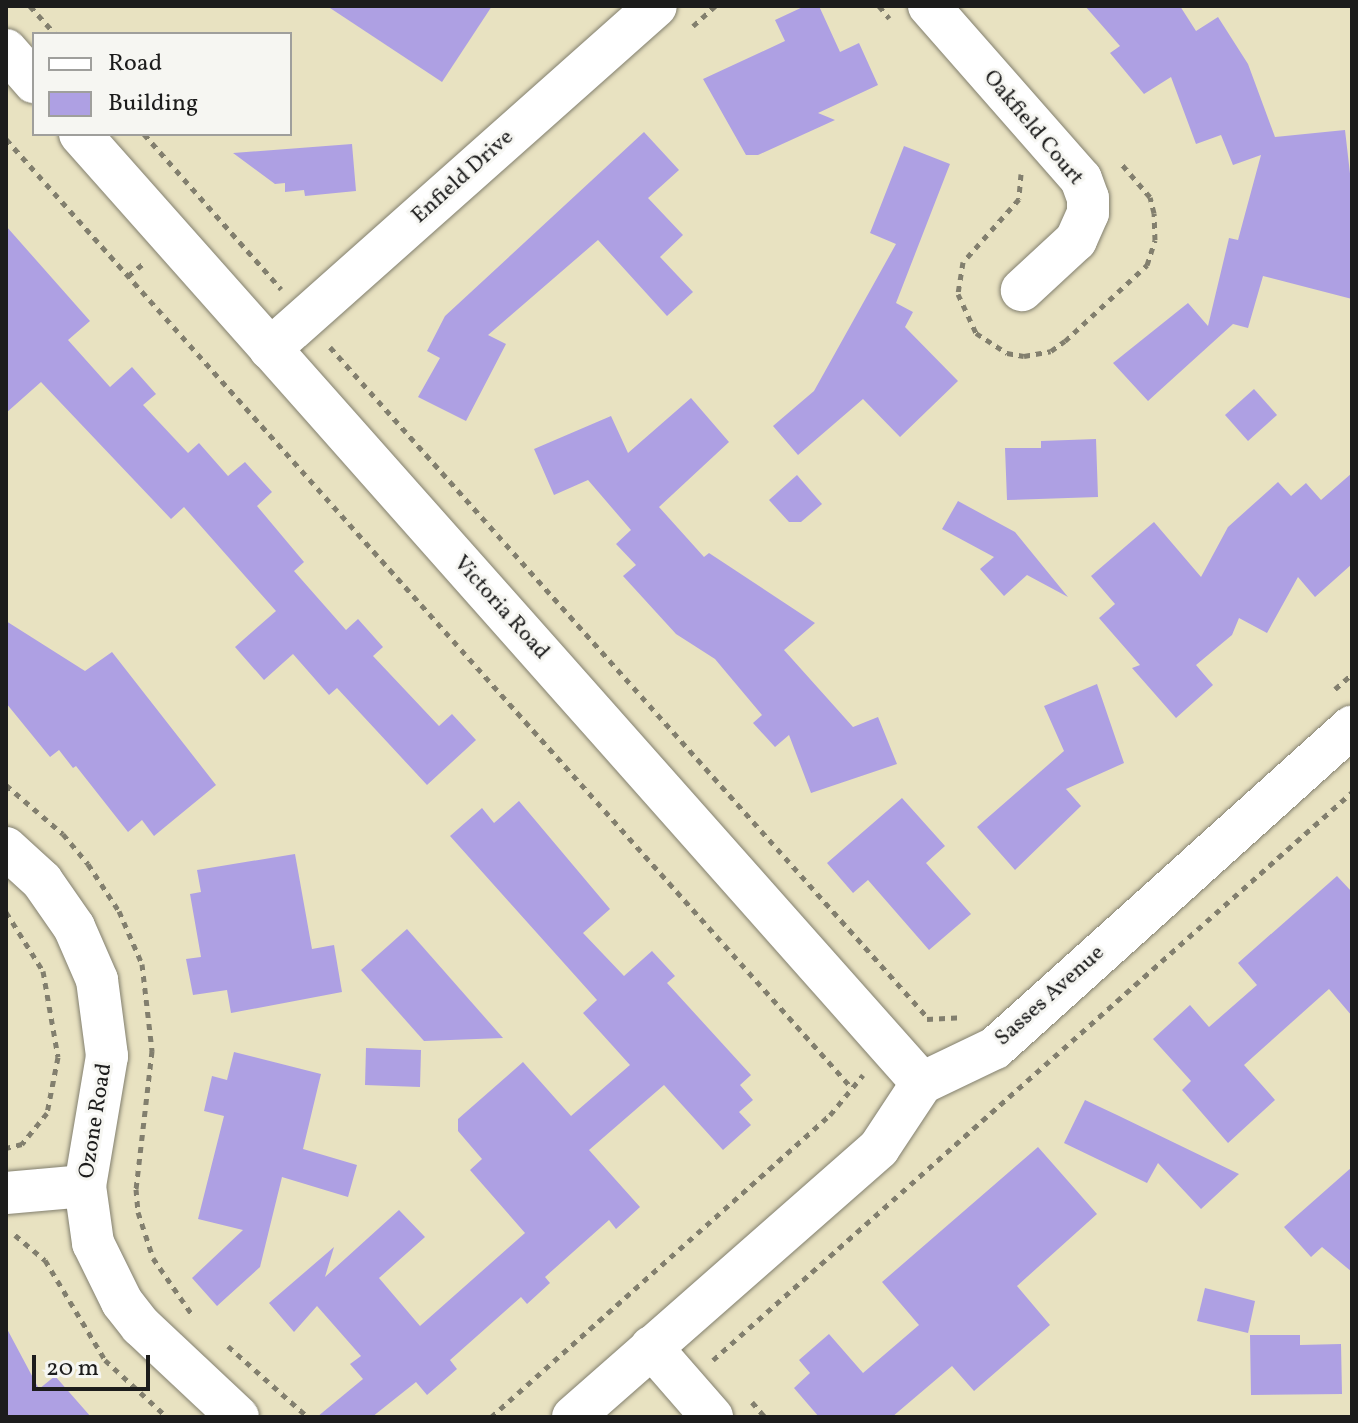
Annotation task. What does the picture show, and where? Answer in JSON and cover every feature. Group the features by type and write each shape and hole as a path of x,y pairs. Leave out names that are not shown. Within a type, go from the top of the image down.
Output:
{"street":[{"name":"Enfield Drive","path":"270,349 656,6"},
{"name":"Oakfield Court","path":"929,6 1081,179 1088,198 1088,213 1076,240 1022,290"},
{"path":"6,50 32,80"},
{"name":"Victoria Road","path":"82,136 922,1083"},
{"name":"Sasses Avenue","path":"922,1083 995,1048 1352,727"},
{"name":"Ozone Road","path":"6,848 58,904 97,980 107,1056 85,1186 93,1243 122,1302 161,1348 238,1417"},
{"path":"573,1417 879,1148 922,1083"},
{"path":"6,1193 85,1186"},
{"path":"651,1347 712,1417"}],"path":[{"path":"30,6 53,32"},
{"path":"146,136 278,286"},
{"path":"6,139 850,1086"},
{"path":"331,348 928,1018"},
{"path":"6,785 63,834 88,864 119,911 142,964 152,1041 136,1189 138,1212 142,1234 166,1281 202,1323"},
{"path":"715,1359 1352,792"},
{"path":"6,912 43,971 58,1057 47,1113 22,1144 6,1148"},
{"path":"491,1417 830,1115 850,1086 866,1072"},
{"path":"221,1340 308,1417"}],"building":[{"path":"327,6 492,6 442,82"},
{"path":"805,6 819,6 840,52 859,43 878,85 818,113 835,120 758,155 746,155 703,79 785,41 775,20"},
{"path":"1085,6 1180,6 1196,31 1218,17 1248,64 1275,137 1345,130 1352,191 1352,299 1263,276 1248,328 1233,324 1148,401 1113,363 1188,303 1208,326 1229,238 1238,240 1261,155 1233,165 1221,135 1196,144 1171,77 1144,94 1110,53 1120,46"},
{"path":"644,132 679,170 648,198 683,235 660,257 693,292 667,316 598,240 488,335 506,344 466,421 418,397 440,358 427,351 445,316"},
{"path":"352,144 356,191 305,196 304,190 285,192 285,183 275,184 233,153"},
{"path":"904,146 950,164 896,303 913,312 905,327 958,381 900,437 863,399 798,455 773,426 814,391 896,244 870,233"},
{"path":"6,226 90,321 68,340 110,387 132,367 156,394 143,405 188,453 199,443 228,476 245,462 272,492 257,506 304,562 294,571 346,630 358,619 383,647 373,656 439,726 452,714 476,740 427,785 337,688 329,695 293,654 264,680 235,647 276,611 184,507 171,519 41,382 6,413"},
{"path":"1254,389 1277,415 1248,441 1225,415"},
{"path":"691,398 729,442 659,507 704,557 709,553 815,623 784,650 853,727 878,717 897,764 811,793 789,735 775,747 753,723 762,715 715,659 676,634 623,576 636,565 616,544 631,530 588,480 554,495 534,449 611,416 628,453"},
{"path":"1096,439 1098,497 1007,500 1005,448 1041,448 1041,441"},
{"path":"1352,473 1352,564 1315,597 1298,577 1267,633 1239,618 1232,635 1196,665 1213,685 1176,718 1132,668 1140,665 1099,618 1115,604 1091,576 1154,522 1201,577 1228,527 1278,482 1291,496 1306,483 1321,500"},
{"path":"797,475 822,504 801,522 789,522 769,500"},
{"path":"958,501 1015,532 1068,597 1027,575 1004,596 980,569 994,557 942,529"},
{"path":"6,621 85,671 112,652 216,785 154,836 142,820 128,832 76,766 73,768 59,750 50,757 6,703"},
{"path":"1097,684 1124,763 1066,789 1081,806 1015,870 977,827 1064,751 1044,706"},
{"path":"902,798 945,846 926,863 971,914 929,950 868,880 853,893 827,863"},
{"path":"519,801 610,909 583,933 624,976 652,951 675,976 667,983 751,1075 740,1085 753,1100 739,1112 751,1125 723,1150 664,1085 589,1150 640,1207 616,1229 609,1220 545,1277 550,1283 527,1304 521,1297 450,1360 457,1369 427,1395 416,1382 372,1417 317,1417 363,1379 350,1364 361,1356 317,1306 294,1332 269,1303 334,1247 325,1277 399,1210 425,1237 379,1278 420,1326 525,1233 470,1170 482,1159 458,1131 458,1119 523,1062 571,1116 630,1065 583,1013 597,1000 450,836 482,808 494,823"},
{"path":"295,854 312,949 334,945 342,992 231,1013 227,990 193,995 186,959 201,957 190,894 201,892 197,870"},
{"path":"1337,876 1352,892 1352,1016 1329,989 1244,1065 1275,1100 1228,1143 1182,1090 1191,1081 1153,1039 1190,1005 1209,1027 1257,985 1238,963"},
{"path":"407,929 503,1038 424,1041 361,970"},
{"path":"366,1048 421,1050 420,1087 365,1085"},
{"path":"234,1052 321,1074 303,1149 357,1165 348,1197 282,1177 260,1267 217,1306 192,1278 243,1230 198,1219 224,1116 204,1111 212,1076 227,1080"},
{"path":"1085,1100 1239,1174 1201,1209 1158,1163 1147,1183 1064,1143"},
{"path":"1038,1147 1097,1214 1017,1286 1050,1325 974,1391 952,1366 892,1417 819,1417 794,1388 810,1373 799,1360 829,1334 863,1373 919,1325 882,1282"},
{"path":"1352,1167 1352,1272 1322,1247 1311,1257 1284,1227"},
{"path":"1205,1288 1255,1301 1248,1333 1197,1321"},
{"path":"6,1327 39,1389 55,1376 91,1417 6,1417"},
{"path":"1250,1335 1300,1335 1300,1345 1341,1344 1342,1394 1251,1395"}]}
